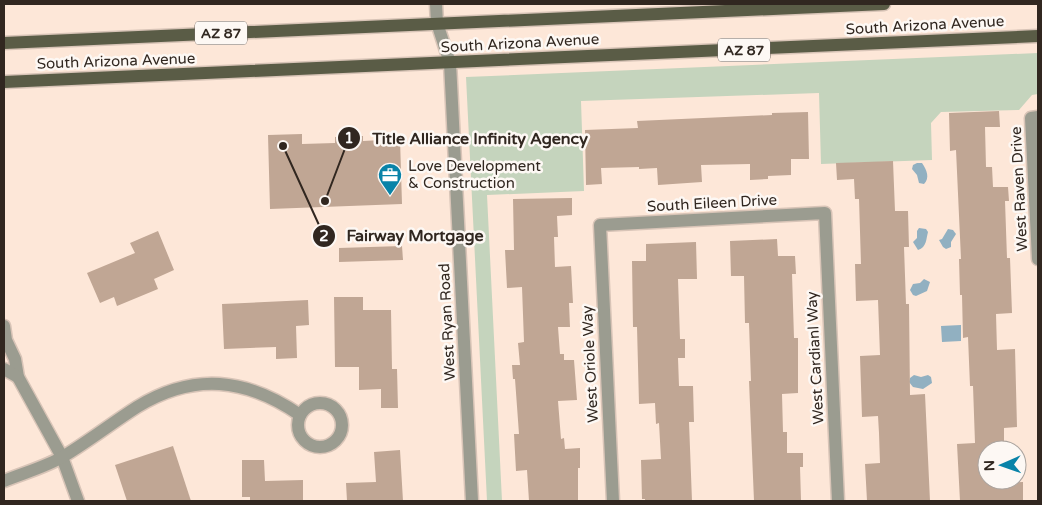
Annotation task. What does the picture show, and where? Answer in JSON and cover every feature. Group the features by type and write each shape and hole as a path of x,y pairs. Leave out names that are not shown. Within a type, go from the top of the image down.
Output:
{"main road":[{"name":"South Arizona Avenue","path":"4,43 884,4"},
{"name":"South Arizona Avenue","path":"4,82 1038,36"}],"street":[{"name":"West Ryan Road","path":"436,4 437,23 450,63 472,501"},
{"name":"West Raven Drive","path":"1035,118 1038,259"},
{"name":"South Eileen Drive","path":"600,225 825,213"},
{"name":"West Cardianl Way","path":"825,213 838,501"},
{"name":"West Oriole Way","path":"600,225 613,501"},
{"path":"4,326 6,340 15,359 18,377 62,457 78,501"},
{"path":"4,369 18,377"},
{"path":"4,481 62,457 138,406 163,394 192,385 226,383 256,390 282,403 300,415"}],"green space":[{"path":"1038,53 1038,94 1032,95 1019,110 941,112 931,123 932,160 821,164 819,93 581,101 584,191 487,195 502,501 487,501 466,77"}],"water":[{"path":"922,163 926,171 927,179 924,184 919,183 917,175 912,169 913,165"},
{"path":"919,228 926,229 928,232 925,245 918,250 913,242 917,238"},
{"path":"948,229 953,230 956,234 951,242 951,247 946,249 939,240 942,239"},
{"path":"924,279 930,282 927,291 916,296 913,295 910,290 913,284 920,283"},
{"path":"961,325 961,341 942,342 941,326"},
{"path":"914,375 921,377 928,375 931,377 932,383 923,389 913,387 909,382 910,378"}],"building":[{"path":"999,111 1000,127 985,127 986,167 992,167 993,187 1008,187 1009,201 1005,201 1007,258 1010,258 1012,313 996,314 997,350 1015,349 1017,427 1004,428 1004,440 977,440 977,490 1023,490 1023,501 960,501 957,444 975,443 973,386 970,386 968,337 963,338 962,295 960,295 959,259 961,259 956,150 950,151 949,113"},
{"path":"808,112 809,159 791,159 791,175 768,176 768,179 750,180 750,164 701,165 702,182 658,185 657,168 601,168 602,184 586,185 585,130 638,128 637,121"},
{"path":"302,134 302,144 335,143 335,137 363,136 363,141 400,139 402,204 270,209 268,135"},
{"path":"893,161 895,211 908,211 909,247 904,247 906,304 909,304 910,395 925,394 930,501 867,501 865,464 880,463 879,433 878,416 862,417 860,356 880,355 878,300 856,301 855,264 861,264 859,199 855,199 854,179 837,180 836,163"},
{"path":"572,198 572,215 557,216 558,237 554,237 555,267 571,266 573,303 569,303 570,327 558,327 560,354 564,354 564,360 574,360 577,400 558,401 561,439 564,438 565,449 580,448 578,501 529,501 527,470 516,471 514,434 519,434 515,379 513,379 512,365 520,365 518,343 524,342 522,287 507,288 505,250 514,250 513,199"},
{"path":"158,231 174,270 154,279 158,289 117,306 114,297 100,303 87,273 135,253 130,243"},
{"path":"777,239 778,256 795,256 796,274 792,274 794,338 798,338 798,393 782,394 783,432 787,432 787,453 803,453 803,467 800,467 801,501 754,501 749,381 751,381 749,323 745,323 744,276 731,276 730,241"},
{"path":"696,242 697,279 678,279 680,339 685,339 685,358 678,358 679,386 693,386 694,422 689,422 692,501 645,501 645,499 642,499 641,460 661,459 659,423 656,424 655,403 639,404 637,327 633,327 632,261 646,261 646,244"},
{"path":"402,246 403,260 339,262 339,248"},
{"path":"334,297 363,297 363,310 391,310 392,369 397,369 398,408 381,408 381,389 359,390 359,367 335,367"},
{"path":"308,300 309,325 296,326 297,358 276,359 276,347 224,349 222,304"},
{"path":"173,446 191,501 127,501 115,465"},
{"path":"400,450 403,501 347,501 346,483 376,482 374,452"},
{"path":"242,460 264,460 265,481 303,480 303,501 250,501 250,497 242,497"}],"place":[{"name":"Fairway Mortgage","path":"283,146"},
{"name":"Love Development & Construction","path":"390,196"},
{"name":"Title Alliance Infinity Agency","path":"325,201"}]}
